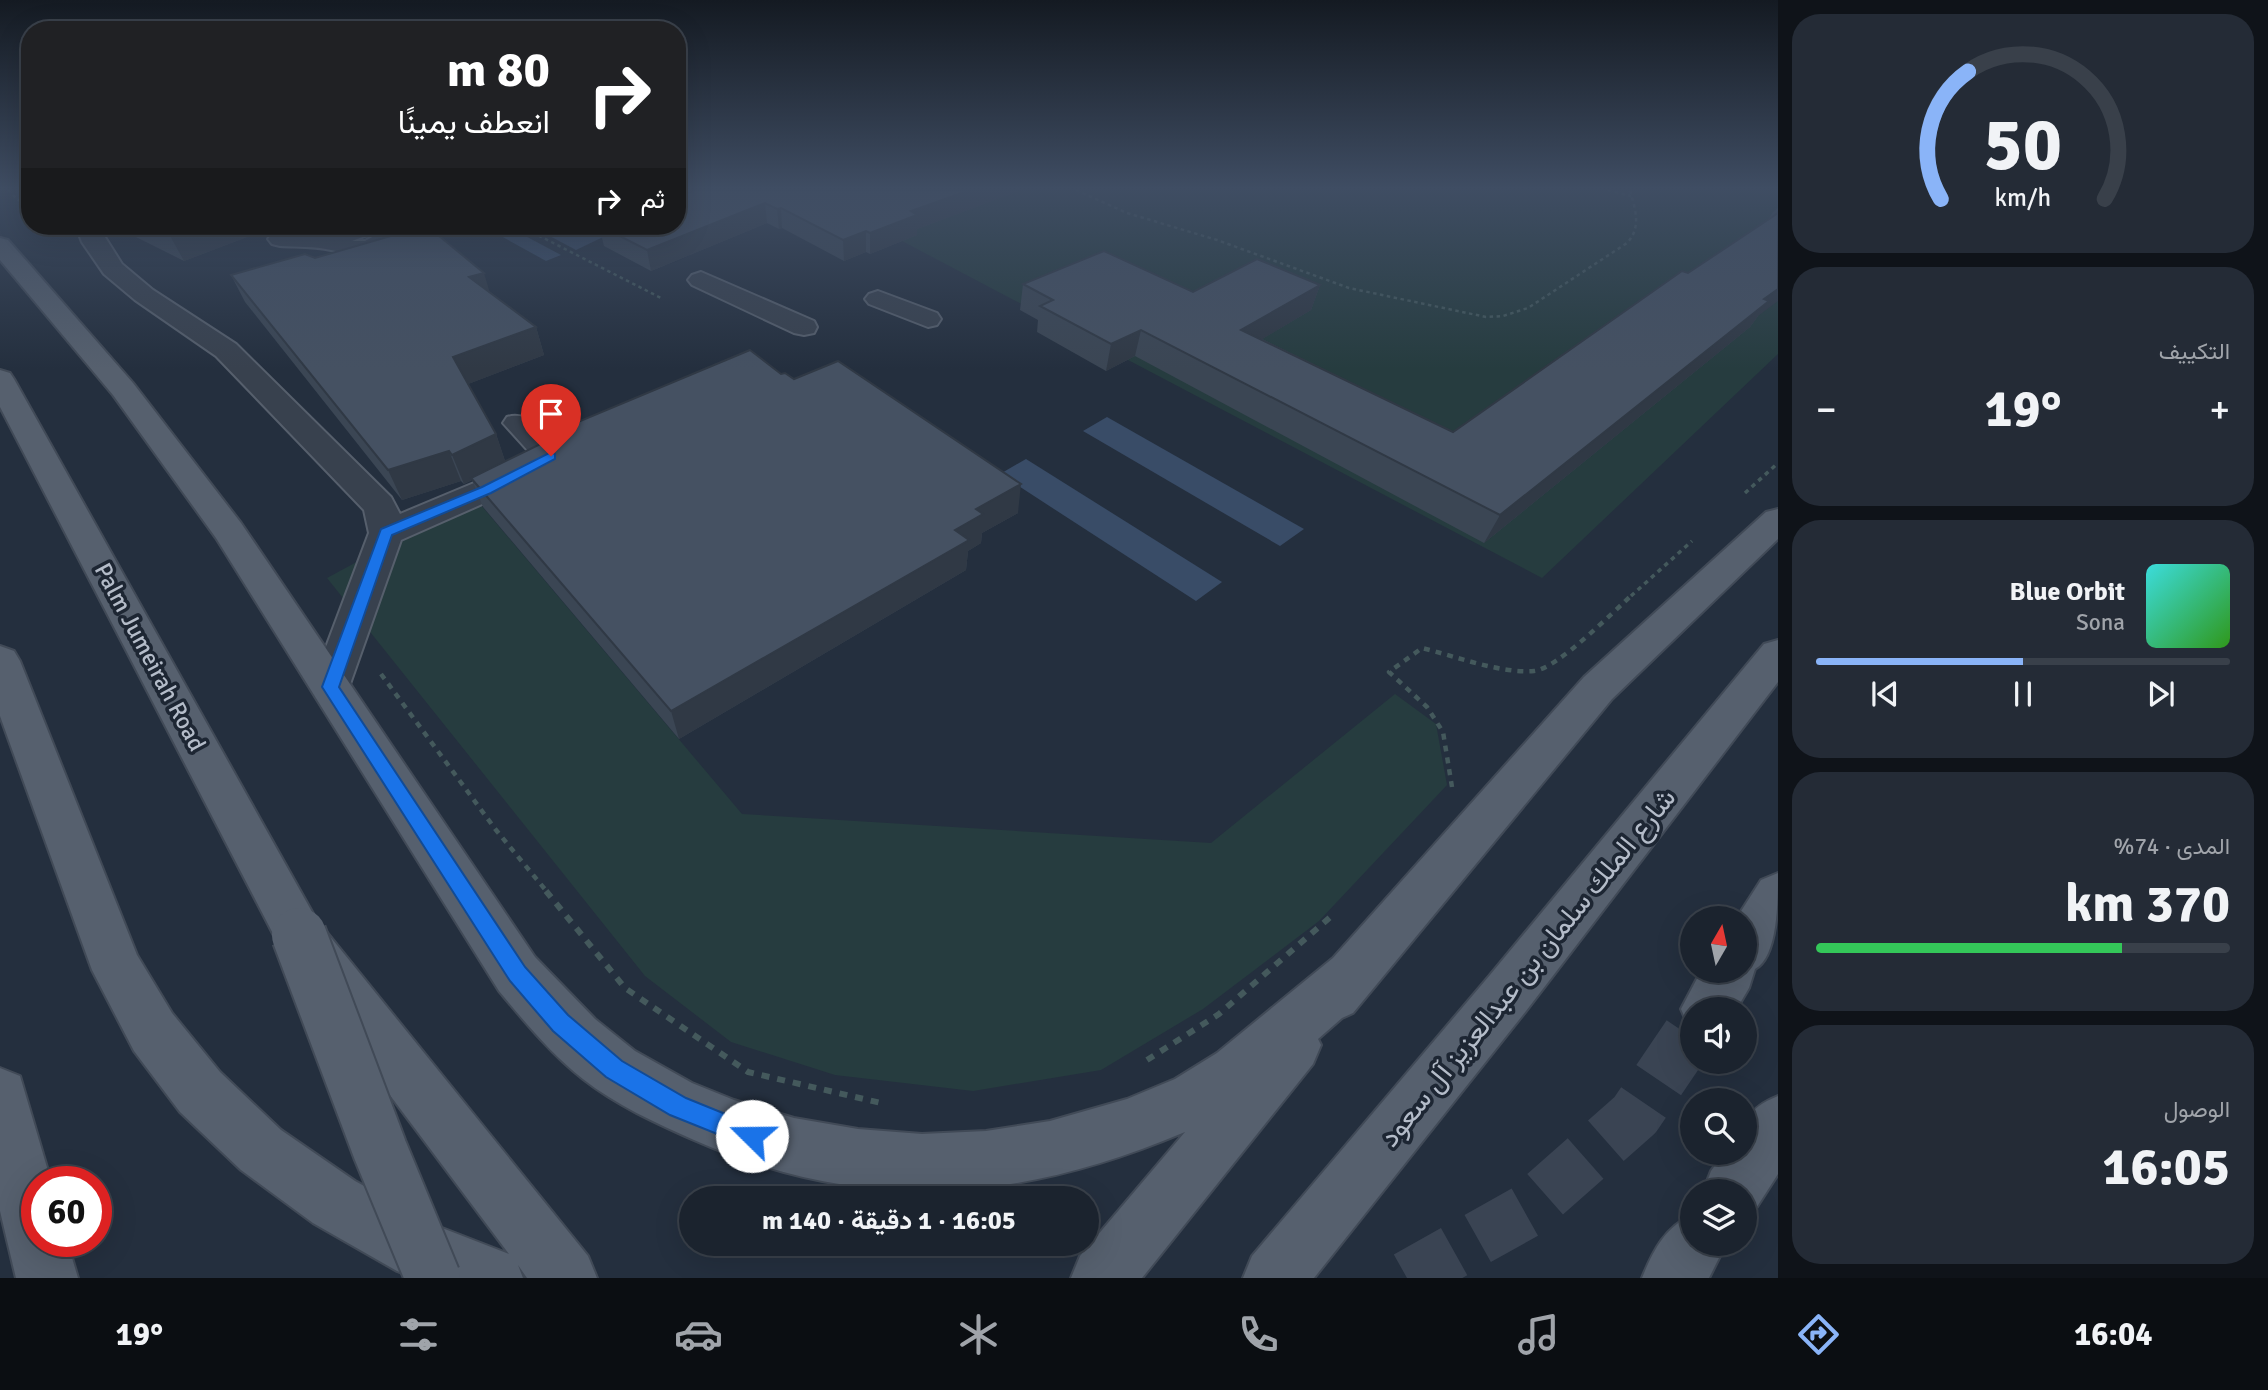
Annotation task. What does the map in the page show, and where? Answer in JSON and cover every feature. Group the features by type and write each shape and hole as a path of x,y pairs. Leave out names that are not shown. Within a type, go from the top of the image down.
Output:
{"main road":[{"path":"4,250 123,389 229,531 517,974 560,1023 614,1069 678,1107 752,1136 832,1155 914,1164 998,1160 1077,1144 1153,1118 1219,1084 1351,976"},
{"name":"Palm Jumeirah Road","path":"0,379 299,935"},
{"path":"1102,1278 1351,976 1598,688 1778,520"},
{"name":"شارع الملك سلمان بن عبدالعزيز آل سعود","path":"1274,1278 1499,1004 1778,654"},
{"path":"0,661 117,970 153,1032 184,1072 200,1092 261,1150 334,1202 419,1249 492,1278"},
{"path":"1757,929 1778,895"},
{"path":"299,935 375,1138 433,1278"},
{"path":"299,935 566,1278"},
{"path":"0,1096 21,1178"},
{"path":"1741,1179 1778,1124"},
{"path":"1674,1278 1688,1256"},
{"path":"41,1257 47,1278"}],"lane":[{"path":"99,250 113,269 144,295 205,335 235,359 379,505 385,518 386,533 331,687"},
{"path":"701,280 804,327"},
{"path":"893,330 878,299 928,320"},
{"path":"386,533 486,490 551,456 517,423"}],"path":[{"path":"566,250 661,298"},
{"path":"1243,250 1334,284 1466,315 1500,317 1513,314 1562,288 1617,250"},
{"path":"1738,499 1778,463"},
{"path":"1453,792 1443,732 1427,708 1389,672 1422,648 1509,670 1537,671 1576,646 1697,536"},
{"path":"351,633 496,830 625,988 748,1072 883,1103"},
{"path":"1139,1066 1219,1014 1339,909"}],"green space":[{"path":"918,250 1778,250 1778,354 1542,578"},
{"path":"475,498 742,814 1211,843 1395,694 1436,724 1447,785 1319,921 1203,1009 1101,1070 973,1091 835,1075 731,1042 645,976 327,578"}],"water":[{"path":"526,250 551,250 561,255 546,261"},
{"path":"1107,417 1304,529 1280,546 1083,431"},
{"path":"1026,459 1222,582 1196,601 1000,474"}],"building":[{"path":"344,250 456,250 484,273 469,277 536,327 453,357 496,434 452,455 449,451 388,470 231,275 305,254 315,258"},
{"path":"1723,250 1778,250 1778,289 1764,299 1769,301 1500,515 1141,330 1111,344 1040,306 1053,300 1023,284 1104,251 1193,292 1257,259 1320,285 1241,330 1453,432 1682,271 1688,273"},
{"path":"750,350 781,374 785,373 794,379 838,361 1021,484 976,509 983,514 955,530 969,540 671,711 471,478 555,437 561,429"}],"tunnel":[{"path":"1407,1278 1525,1212 1635,1115 1680,1049"}],"route":[{"path":"551,456 486,490 386,533 331,687 517,974 560,1023 614,1069 678,1107 752,1136"}]}
